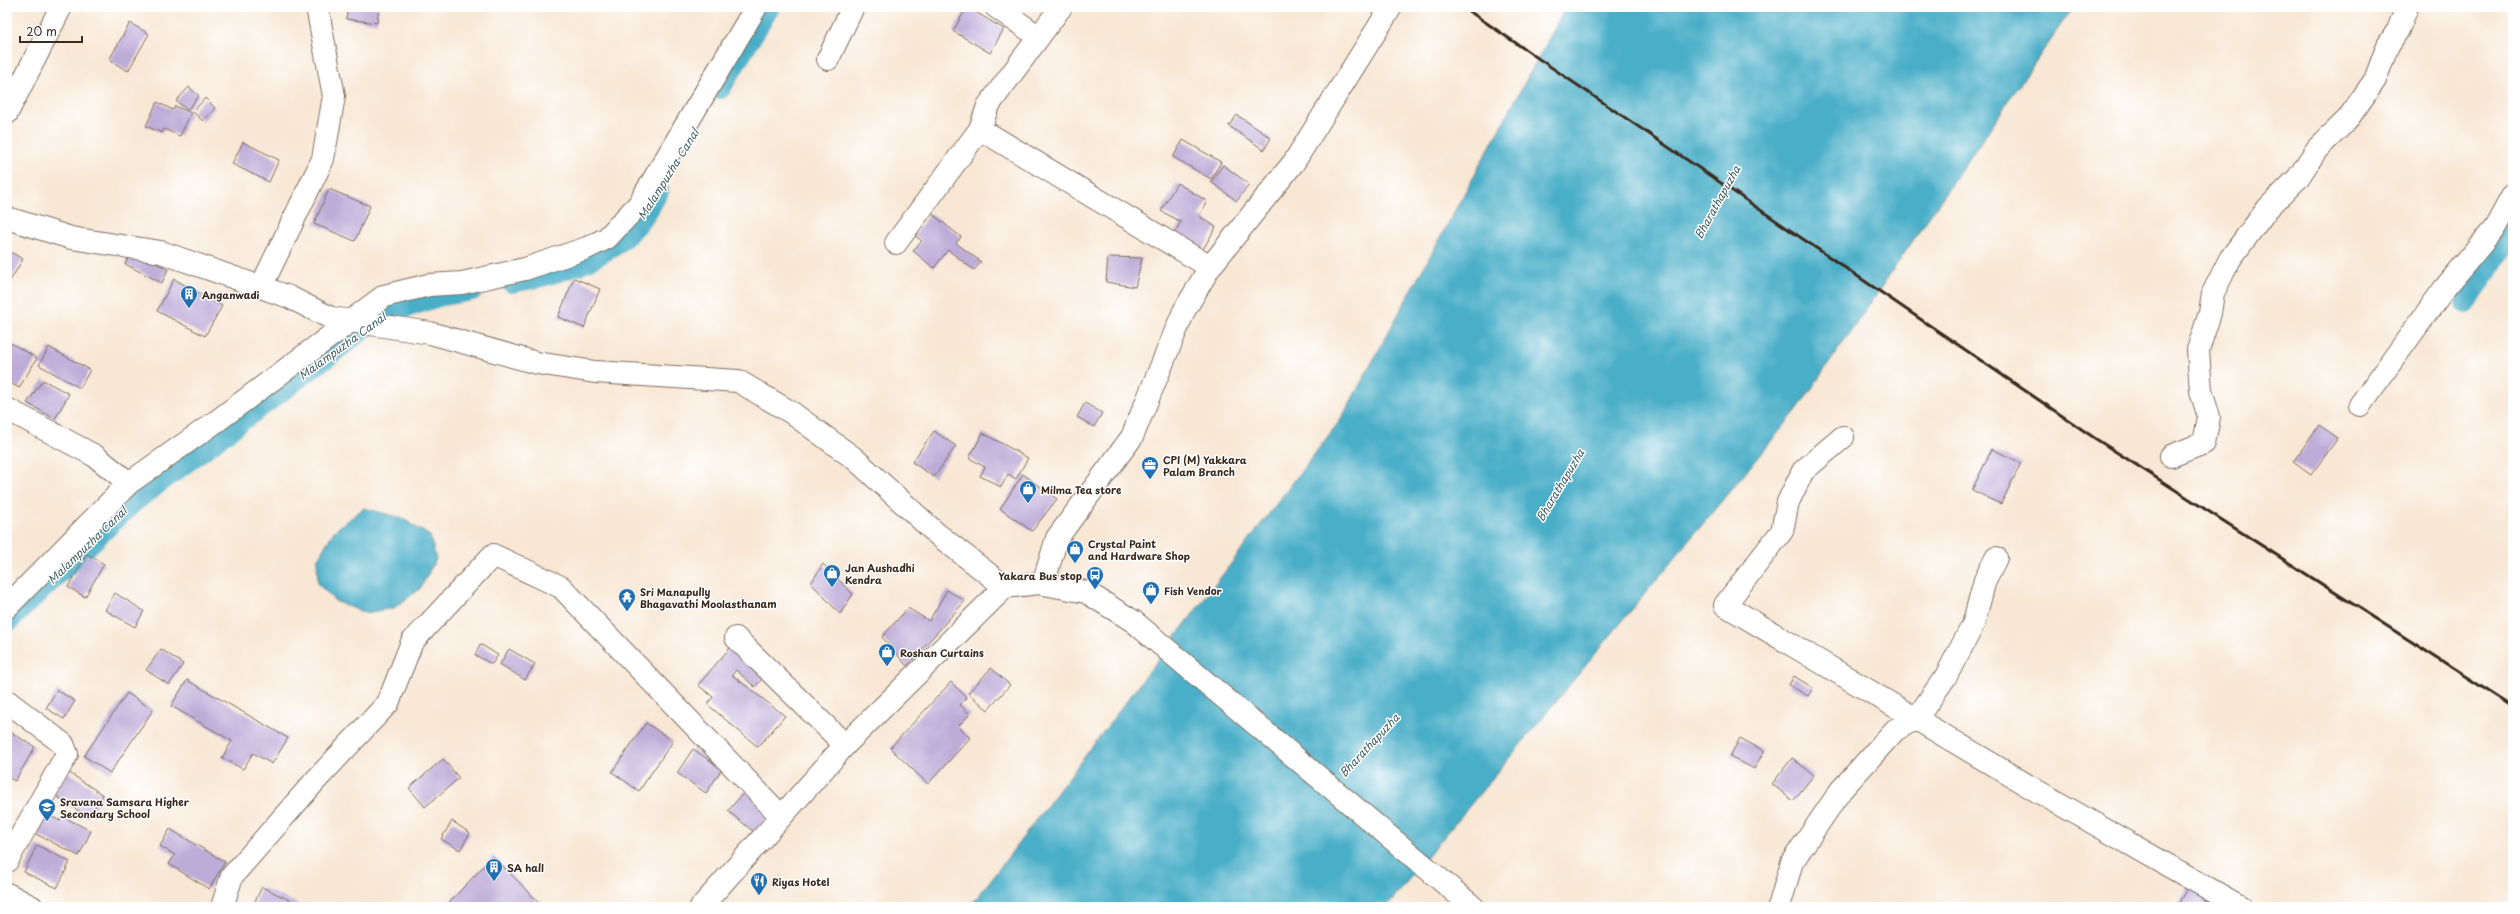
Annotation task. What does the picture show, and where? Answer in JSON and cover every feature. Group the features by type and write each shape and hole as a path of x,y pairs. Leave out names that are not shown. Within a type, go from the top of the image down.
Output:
{"street":[{"path":"7,113 61,7"},
{"path":"261,287 323,159 334,96 318,7"},
{"path":"7,607 129,483 366,323 384,296 429,285 462,283 525,269 587,248 606,238 639,204 756,7"},
{"path":"828,59 853,7"},
{"path":"996,7 1039,37"},
{"path":"896,243 980,129 988,106 1061,7"},
{"path":"1043,584 1057,538 1132,437 1184,311 1210,267 1294,162 1391,7"},
{"path":"2171,456 2204,443 2209,417 2201,391 2198,350 2210,313 2213,293 2230,259 2268,208 2298,178 2317,150 2346,120 2375,80 2388,45 2398,30 2407,7"},
{"path":"980,129 1210,267"},
{"path":"2360,405 2444,289 2495,228 2513,195"},
{"path":"7,218 71,238 161,252 289,297 331,318 430,333 537,363 588,371 738,381 792,413 855,459 937,534 1005,587"},
{"path":"7,408 95,456 129,483"},
{"path":"1843,437 1804,471 1788,502 1782,531 1725,605 1917,718 2037,791 2241,907"},
{"path":"222,907 232,876 316,780 388,703 412,642 494,555 561,586 781,816"},
{"path":"1779,907 1792,862 1841,790 1895,730 1917,718 1946,676 1973,625 1985,580 1996,558"},
{"path":"701,907 845,745 1005,587 1043,584 1086,592 1132,621 1472,907"},
{"path":"736,638 845,745"},
{"path":"7,701 63,744 67,754 7,861"},
{"path":"7,894 32,907"}],"water":[{"name":"Bharathapuzha","path":"1566,7 2073,7 1797,410 1386,907 970,907 1341,419"},
{"path":"364,508 402,518 430,536 436,559 420,589 394,608 365,613 335,601 318,584 317,560 334,531"}],"building":[{"path":"348,7 379,7 377,23 346,19"},
{"path":"967,7 1004,29 990,53 953,31"},
{"path":"130,23 149,34 128,71 109,60"},
{"path":"189,87 199,96 187,110 176,101"},
{"path":"205,98 215,108 203,121 193,112"},
{"path":"157,102 173,110 175,106 191,113 180,136 164,129 162,133 146,126"},
{"path":"1237,115 1271,138 1264,150 1229,126"},
{"path":"1183,140 1221,162 1211,179 1173,157"},
{"path":"243,142 279,160 269,182 232,164"},
{"path":"1223,165 1249,184 1237,201 1211,182"},
{"path":"1177,183 1207,201 1199,216 1216,227 1202,251 1173,235 1181,222 1161,211"},
{"path":"329,189 370,206 355,241 314,224"},
{"path":"931,213 961,237 956,243 981,262 974,270 948,250 934,268 913,251 922,241 914,235"},
{"path":"7,250 23,259 7,286"},
{"path":"132,251 168,269 162,283 125,264"},
{"path":"1108,257 1142,258 1135,287 1106,282"},
{"path":"574,278 600,289 584,328 558,317"},
{"name":"Anganwadi","path":"174,279 222,306 205,336 157,311"},
{"path":"7,341 37,358 19,388 7,381"},
{"path":"49,347 90,370 80,388 39,365"},
{"path":"43,380 69,394 55,419 27,403"},
{"path":"1085,403 1102,413 1094,427 1077,417"},
{"path":"2319,425 2338,438 2311,475 2293,462"},
{"path":"934,431 956,446 934,477 912,462"},
{"path":"983,433 1028,458 1016,479 1008,474 1001,487 980,476 985,467 969,458"},
{"path":"1992,449 2021,463 2001,504 1972,490"},
{"name":"Milma Tea store","path":"1023,474 1057,499 1032,531 1000,509"},
{"path":"87,554 104,564 85,597 68,587"},
{"name":"Jan Aushadhi Kendra","path":"823,564 853,594 840,614 811,583"},
{"path":"947,590 965,601 907,666 882,637 908,608 929,621"},
{"path":"115,593 144,611 135,627 105,610"},
{"path":"734,643 768,672 755,687 736,670 732,675 785,716 758,747 707,704 713,697 698,685"},
{"path":"480,644 498,655 492,664 475,655"},
{"path":"161,649 183,664 169,685 146,670"},
{"path":"509,649 535,664 525,680 500,664"},
{"path":"991,668 1010,685 988,710 968,693"},
{"path":"1794,676 1813,688 1808,696 1789,685"},
{"path":"187,680 288,738 272,764 253,753 243,769 222,758 232,741 171,706"},
{"path":"951,682 967,698 960,705 970,714 958,726 970,738 928,784 890,748"},
{"path":"57,690 75,701 64,719 46,708"},
{"path":"127,693 153,710 110,773 84,756"},
{"path":"646,723 673,741 639,791 612,772"},
{"path":"9,731 35,747 15,781 7,777"},
{"path":"1740,738 1764,751 1754,769 1730,756"},
{"path":"693,749 722,769 706,793 677,773"},
{"path":"1792,758 1814,775 1793,801 1772,784"},
{"path":"443,759 459,778 425,807 409,788"},
{"path":"68,772 103,795 88,817 53,794"},
{"path":"745,791 771,811 754,832 728,811"},
{"path":"41,811 60,821 62,816 91,831 79,856 30,831"},
{"path":"452,821 470,833 460,850 441,839"},
{"path":"170,829 225,862 209,889 169,864 175,855 160,846"},
{"path":"37,845 70,862 57,888 24,872"},
{"name":"SA hall","path":"493,856 543,907 445,907"},
{"path":"2194,876 2219,907 2177,906"},
{"path":"262,887 304,907 252,907"}],"waterway":[{"name":"Malampuzha Canal","path":"720,88 769,7"},
{"name":"Malampuzha Canal","path":"512,282 561,270 578,264 608,249 622,239 638,223 658,191"},
{"path":"2466,303 2513,229"},
{"name":"Malampuzha Canal","path":"7,622 133,502 382,315 438,296 472,290"}],"railway":[{"path":"1463,7 2096,439 2513,707"}],"place":[{"name":"Anganwadi","path":"189,309"},
{"name":"CPI (M) Yakkara Palam Branch","path":"1150,480"},
{"name":"Milma Tea store","path":"1028,504"},
{"name":"Crystal Paint and Hardware Shop","path":"1075,564"},
{"name":"Jan Aushadhi Kendra","path":"832,588"},
{"name":"Yakara Bus stop","path":"1095,590"},
{"name":"Fish Vendor","path":"1151,605"},
{"name":"Sri Manapully Bhagavathi Moolasthanam","path":"627,612"},
{"name":"Roshan Curtains","path":"887,667"},
{"name":"Sravana Samsara Higher Secondary School","path":"47,822"},
{"name":"SA hall","path":"494,882"},
{"name":"Riyas Hotel","path":"759,896"}]}
